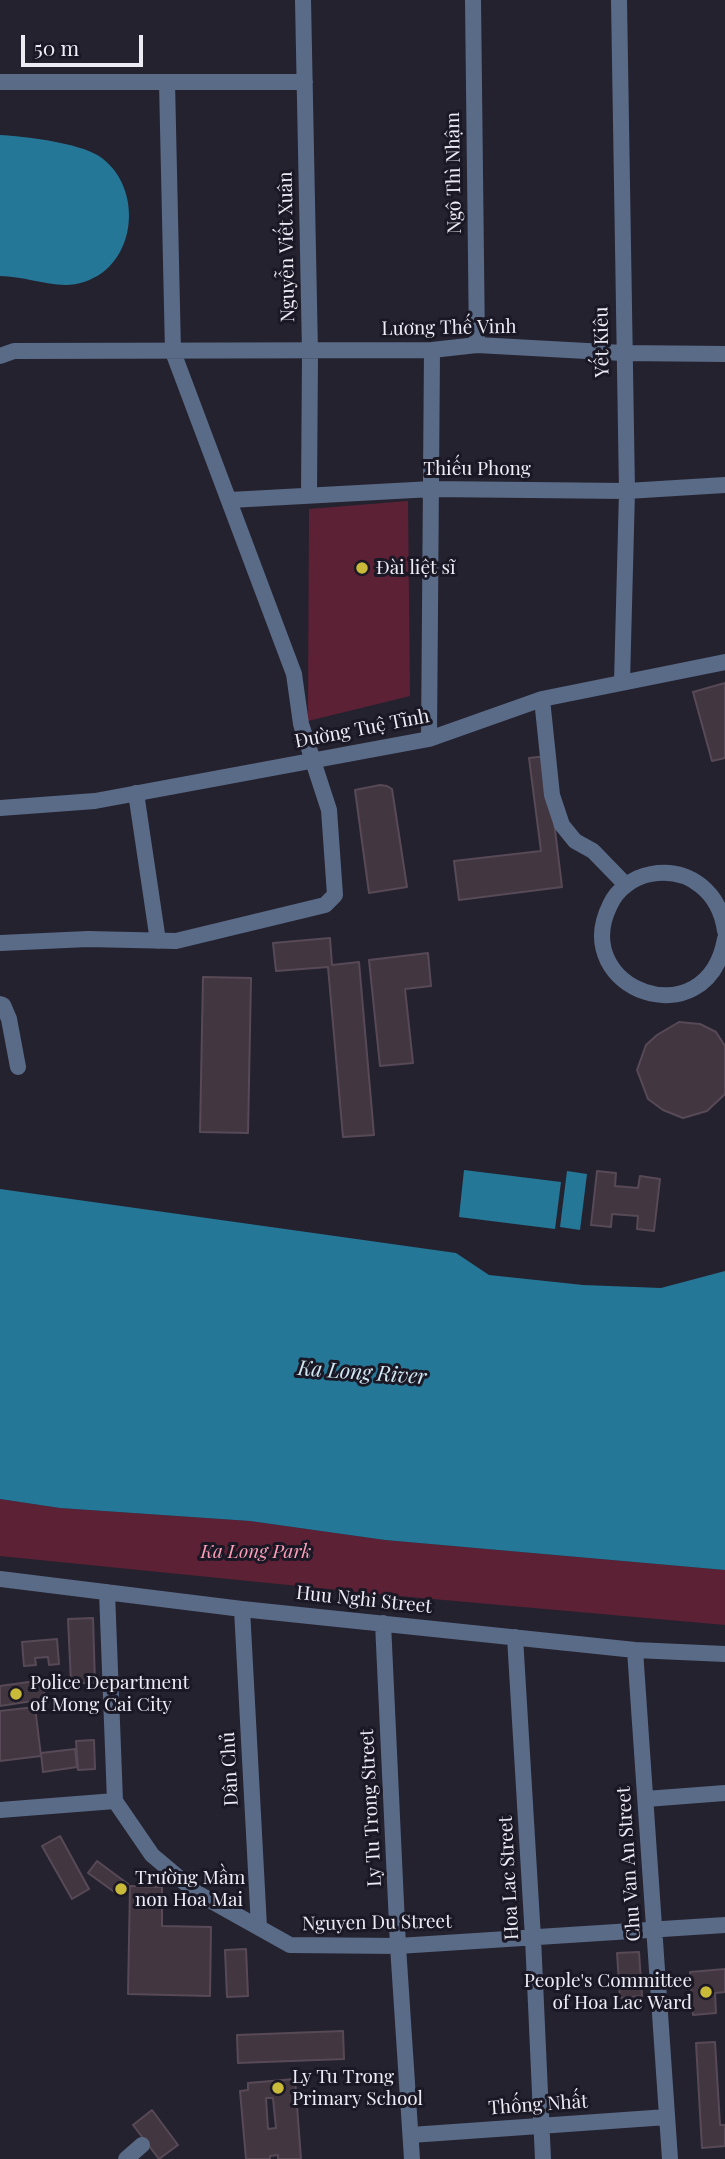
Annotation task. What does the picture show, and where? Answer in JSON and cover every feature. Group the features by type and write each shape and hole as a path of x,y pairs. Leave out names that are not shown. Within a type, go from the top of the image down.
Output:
{"street":[{"name":"Nguyễn Viết Xuân","path":"303,0 310,352 309,494"},
{"name":"Ngô Thì Nhậm","path":"473,0 477,345"},
{"name":"Yết Kiêu","path":"619,0 627,491 622,682"},
{"path":"0,82 305,82"},
{"path":"0,943 88,939 176,942 325,905 335,895 329,810 301,724 294,674 173,352 167,82"},
{"name":"Lương Thế Vinh","path":"0,356 15,351 310,352 432,350 477,345 624,353 725,354"},
{"path":"429,739 432,350"},
{"name":"Thiếu Phong","path":"230,500 432,489 627,491 725,485"},
{"name":"Đường Tuệ Tĩnh","path":"0,808 95,801 429,739 542,699 725,662"},
{"path":"542,699 552,795 562,825 575,841 593,851 626,885"},
{"path":"136,793 158,941"},
{"path":"725,931 723,916 714,898 700,884 683,875 663,872 643,875 626,885 613,898 604,915 601,934 605,953 613,970 626,984 643,993 662,996 680,994 698,986 712,973 722,956 725,939"},
{"path":"0,1004 4,1005 9,1019 18,1067"},
{"name":"Huu Nghi Street","path":"0,1579 242,1609 635,1650 725,1654"},
{"path":"0,1810 115,1801 107,1591"},
{"name":"Dân Chủ","path":"242,1609 259,1927"},
{"name":"Ly Tu Trong Street","path":"383,1623 398,1946 412,2159"},
{"name":"Hoa Lac Street","path":"515,1637 543,2159"},
{"name":"Chu Van An Street","path":"635,1650 670,2159"},
{"path":"646,1799 725,1793"},
{"name":"Nguyen Du Street","path":"115,1801 152,1855 197,1892 290,1945 398,1946 725,1925"},
{"name":"Thống Nhất","path":"411,2135 667,2117"},
{"path":"126,2159 142,2145"}],"green space":[{"path":"408,501 410,696 308,721 309,509"},
{"name":"Ka Long Park","path":"0,1499 60,1508 250,1521 385,1540 725,1570 725,1625 0,1556"}],"water":[{"path":"0,135 78,147 99,156 113,169 123,186 129,224 124,243 115,259 102,273 84,282 64,285 0,276"},
{"path":"464,1170 561,1182 555,1229 459,1217"},
{"path":"567,1171 587,1174 580,1230 560,1227"},
{"name":"Ka Long River","path":"0,1189 456,1253 489,1275 583,1285 661,1288 725,1271 725,1570 385,1540 250,1521 60,1508 0,1499"}],"building":[{"path":"725,683 725,758 712,761 693,692"},
{"path":"546,756 562,887 459,900 454,861 541,851 529,758"},
{"path":"380,785 392,789 407,887 369,893 355,790"},
{"path":"330,938 332,965 359,962 374,1135 343,1137 328,967 276,971 273,943"},
{"path":"428,953 431,986 405,989 413,1063 380,1066 369,960"},
{"path":"203,977 251,978 248,1133 200,1132"},
{"path":"679,1022 700,1024 716,1032 725,1046 725,1094 707,1111 683,1118 663,1110 648,1099 637,1070 646,1045"},
{"path":"597,1171 616,1173 615,1186 638,1188 640,1176 660,1179 654,1231 637,1229 638,1216 612,1214 611,1227 591,1225"},
{"path":"93,1618 95,1683 71,1683 68,1619"},
{"path":"57,1639 59,1664 49,1665 48,1657 35,1658 36,1665 24,1666 22,1642"},
{"path":"43,1680 45,1699 0,1706 0,1686"},
{"path":"35,1707 41,1756 0,1761 0,1711"},
{"path":"94,1740 95,1769 78,1770 76,1741"},
{"path":"75,1749 77,1767 43,1772 41,1753"},
{"path":"60,1836 89,1889 72,1899 42,1846"},
{"path":"97,1861 128,1884 120,1896 88,1873"},
{"path":"130,1886 162,1887 162,1926 211,1927 210,1996 128,1994"},
{"path":"246,1949 248,1996 227,1997 225,1950"},
{"path":"639,1952 642,1996 620,1998 617,1953"},
{"name":"People's Committee of Hoa Lac Ward","path":"725,1969 725,1992 715,1993 716,2013 693,2015 690,1972"},
{"path":"343,2031 344,2059 238,2063 237,2035"},
{"path":"715,2042 720,2125 725,2125 725,2146 702,2148 696,2043"},
{"path":"295,2079 301,2159 278,2159 278,2155 270,2156 270,2159 246,2159 240,2091 248,2090 248,2083","holes":["266,2098 273,2098 276,2128 268,2129"]},
{"path":"152,2110 178,2145 159,2159 133,2125"}],"place":[{"name":"Đài liệt sĩ","path":"362,568"},
{"name":"Police Department of Mong Cai City","path":"16,1694"},
{"name":"Trường Mầm non Hoa Mai","path":"121,1889"},
{"name":"People's Committee of Hoa Lac Ward","path":"706,1992"},
{"name":"Ly Tu Trong Primary School","path":"278,2088"}]}
